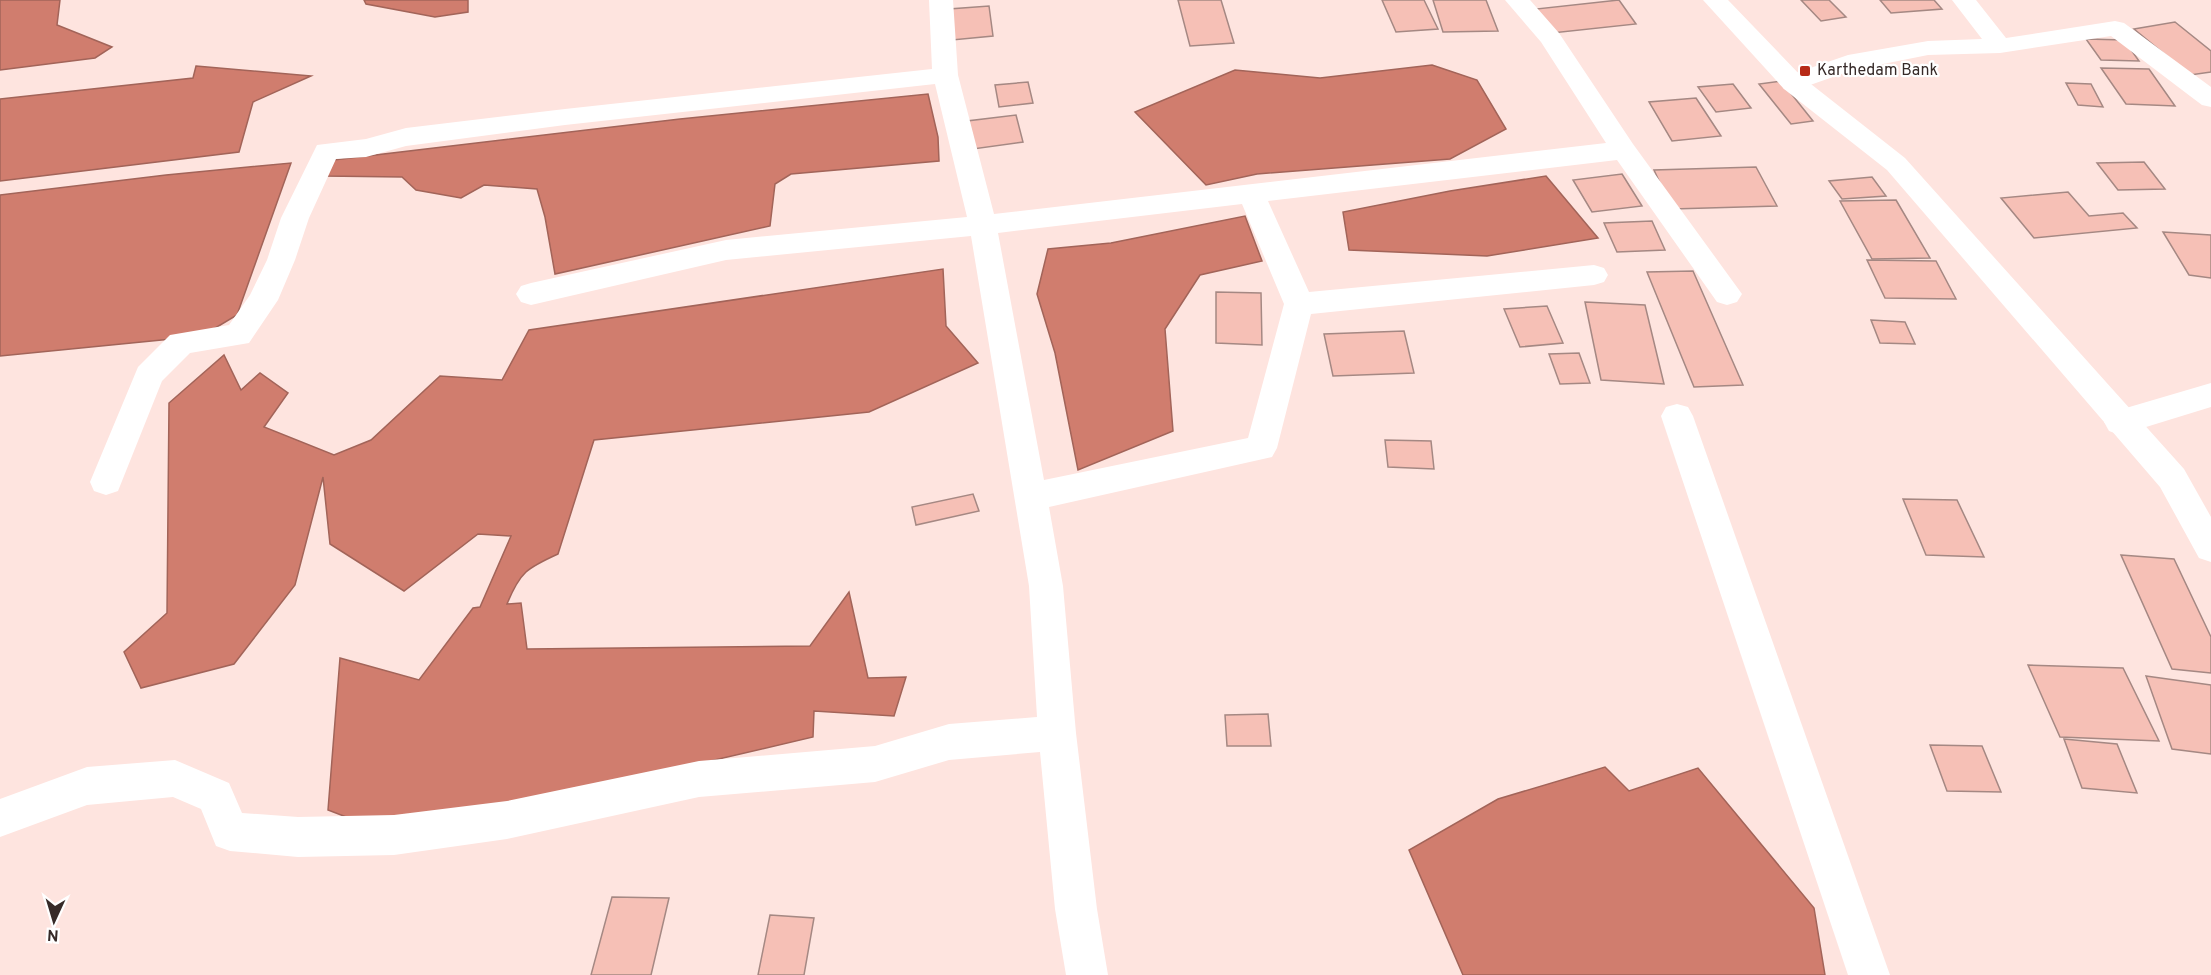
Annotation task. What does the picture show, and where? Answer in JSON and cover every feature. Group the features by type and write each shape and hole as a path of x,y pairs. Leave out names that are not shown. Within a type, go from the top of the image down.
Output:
{"street":[{"path":"941,0 945,75 983,225 1046,586 1057,733 1076,909 1088,975"},
{"path":"1517,0 1550,38 1624,150 1727,294"},
{"path":"1715,0 1793,83 1896,164 2120,422 2172,478 2211,548"},
{"path":"1964,0 2000,46"},
{"path":"1793,83 1848,63 1902,52 1928,48 2000,46 2115,28 2159,59 2181,80 2211,99"},
{"path":"106,482 149,375 181,343 238,335 263,300 281,260 295,218 326,150 366,148 406,137 565,117 945,75"},
{"path":"531,294 726,250 983,225 1624,150"},
{"path":"1030,497 1261,448 1299,304 1251,194"},
{"path":"1299,304 1594,275"},
{"path":"2120,422 2211,394"},
{"path":"1677,416 1869,975"},
{"path":"0,818 87,786 175,778 215,796 230,832 298,837 394,835 507,820 699,779 875,764 949,742 1057,733"}],"shaded area":[{"path":"0,0 60,0 57,25 112,47 95,58 0,70"},
{"path":"364,0 468,0 468,12 435,17 366,4"},
{"path":"1432,65 1477,80 1506,129 1450,159 1257,174 1206,185 1135,112 1235,70 1320,78"},
{"path":"196,66 311,76 253,102 239,152 0,181 0,99 193,78"},
{"path":"928,94 938,137 939,161 791,174 775,184 770,226 555,274 545,217 537,189 484,185 461,198 416,190 402,177 324,176 325,161 680,119"},
{"path":"291,163 237,315 202,336 0,356 0,195"},
{"path":"1546,176 1598,238 1487,256 1349,250 1343,212 1450,191"},
{"path":"1245,216 1262,261 1200,275 1165,329 1173,431 1078,470 1055,353 1037,294 1048,249 1111,243"},
{"path":"943,269 946,326 978,363 869,412 594,440 558,554 526,572 516,585 507,604 521,603 527,649 810,646 849,592 868,678 906,677 894,716 814,711 813,737 393,835 328,810 340,658 419,680 473,608 480,607 511,536 478,534 404,591 330,544 323,477 295,585 234,664 141,688 124,652 167,613 169,403 224,355 241,390 260,373 288,393 264,427 334,455 371,440 440,376 502,380 529,330"},
{"path":"1605,767 1629,791 1698,768 1814,908 1825,975 1463,975 1409,850 1498,799"}],"building":[{"path":"1178,0 1221,0 1234,43 1190,46"},
{"path":"1382,0 1424,0 1438,29 1396,32"},
{"path":"1433,0 1486,0 1498,31 1443,32"},
{"path":"1619,0 1636,24 1552,33 1536,9"},
{"path":"1801,0 1829,0 1846,17 1821,21"},
{"path":"1880,0 1934,0 1942,9 1891,13"},
{"path":"989,6 993,36 952,40 949,9"},
{"path":"2175,22 2211,51 2211,72 2190,75 2134,29"},
{"path":"2086,39 2124,40 2139,61 2101,60"},
{"path":"2101,68 2149,69 2175,106 2126,104"},
{"path":"1781,81 1813,121 1791,124 1759,84"},
{"path":"1028,82 1033,103 999,107 995,85"},
{"path":"2066,83 2091,84 2103,107 2078,105"},
{"path":"1733,84 1751,108 1716,112 1698,87"},
{"path":"1696,98 1721,136 1672,141 1649,102"},
{"path":"1016,115 1023,142 973,149 967,121"},
{"path":"2144,162 2165,189 2118,190 2097,163"},
{"path":"1756,167 1777,206 1672,209 1654,170"},
{"path":"1622,174 1642,206 1592,212 1573,180"},
{"path":"1872,177 1886,196 1842,199 1829,181"},
{"path":"2068,192 2089,216 2123,213 2137,228 2034,238 2001,198"},
{"path":"1896,200 1930,258 1872,259 1840,201"},
{"path":"1652,221 1665,250 1617,252 1604,223"},
{"path":"2163,232 2211,235 2211,278 2189,275"},
{"path":"1867,260 1936,261 1956,299 1885,298"},
{"path":"1693,271 1743,385 1694,387 1647,272"},
{"path":"1216,292 1261,293 1262,345 1216,343"},
{"path":"1585,302 1645,305 1664,384 1601,380"},
{"path":"1547,306 1563,343 1520,347 1504,309"},
{"path":"1871,320 1905,322 1915,344 1880,343"},
{"path":"1404,331 1414,373 1333,376 1324,334"},
{"path":"1579,353 1590,383 1560,384 1549,354"},
{"path":"1385,440 1431,441 1434,469 1388,467"},
{"path":"973,494 979,511 916,525 912,507"},
{"path":"1903,499 1957,500 1984,557 1926,555"},
{"path":"2121,555 2174,559 2211,637 2211,673 2172,669"},
{"path":"2028,665 2123,668 2159,741 2060,737"},
{"path":"2146,676 2211,685 2211,754 2172,749"},
{"path":"1268,714 1271,746 1227,746 1225,715"},
{"path":"2064,739 2117,744 2137,793 2082,788"},
{"path":"1930,745 1982,746 2001,792 1947,791"},
{"path":"612,897 669,898 651,975 591,975"},
{"path":"770,915 814,918 804,975 758,975"}],"place":[{"name":"Karthedam Bank","path":"1805,71"}]}
